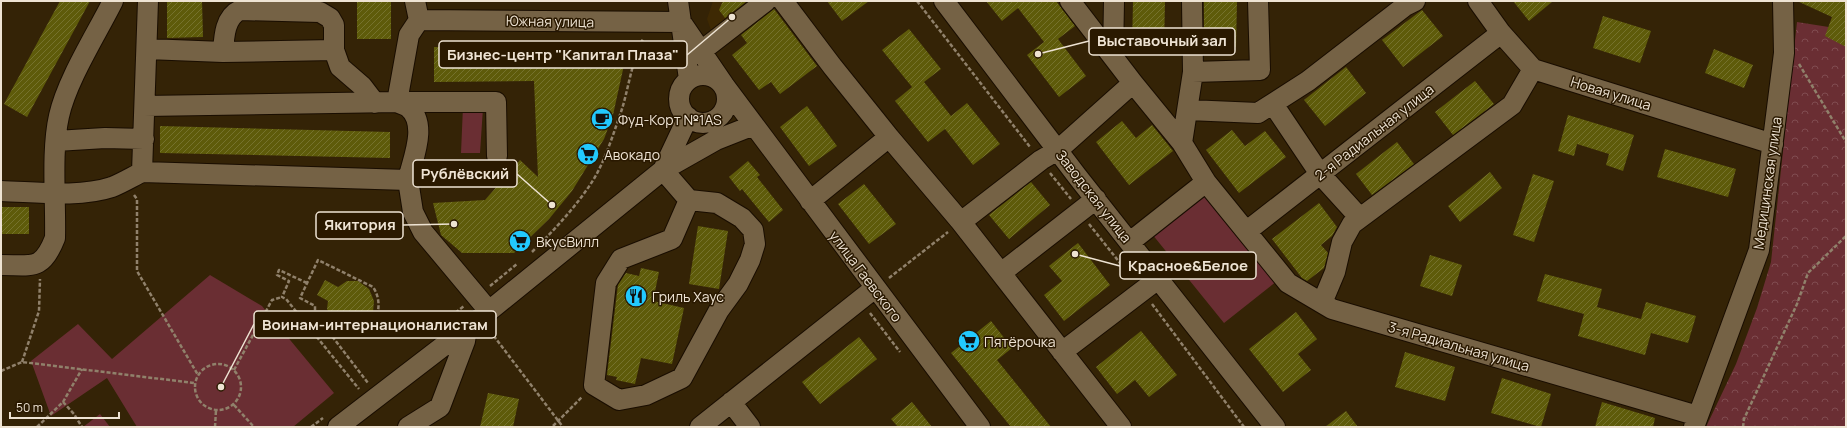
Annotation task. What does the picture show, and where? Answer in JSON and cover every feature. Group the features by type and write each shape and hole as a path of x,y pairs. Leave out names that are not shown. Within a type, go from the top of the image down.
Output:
{"street":[{"path":"1,265 40,264 46,258 55,238 56,141 59,116 76,72 113,1"},
{"path":"134,176 144,139 148,1"},
{"name":"улица Гаевского","path":"678,1 689,79"},
{"path":"700,52 766,1"},
{"path":"783,1 832,66 889,137 961,222 1121,427"},
{"name":"Заводская улица","path":"944,1 1272,426"},
{"name":"3-я Радиальная улица","path":"1070,1 1133,83 1182,143 1206,182 1288,283 1332,309 1696,421"},
{"path":"1113,57 1114,1"},
{"path":"1182,143 1193,72 1192,1"},
{"path":"1193,72 1260,70 1258,1"},
{"path":"1188,110 1258,113 1308,81 1405,6 1415,1"},
{"path":"1322,303 1335,272 1342,242 1352,224 1512,105 1532,69 1501,33 1478,1"},
{"name":"Медицинская улица","path":"1696,421 1759,250 1784,53 1783,1"},
{"path":"223,52 224,38 228,22 233,13 240,10 320,12 330,18 334,25 334,50 340,67 362,86 375,103"},
{"path":"397,102 409,35 417,10"},
{"name":"Южная улица","path":"417,10 681,22"},
{"name":"улица Гаевского","path":"681,22 700,52 724,85 980,427"},
{"name":"2-я Радиальная улица","path":"1247,231 1501,33"},
{"path":"147,50 223,52 334,50"},
{"name":"Новая улица","path":"1532,69 1773,144"},
{"path":"716,140 722,114 727,106 728,96 724,85 717,78 701,74 689,79 680,90 679,99 682,110 688,117 698,122 709,122 722,114"},
{"path":"961,222 1041,160 1058,150 1133,83"},
{"path":"397,102 408,107 416,117 418,131 415,156 411,165 408,180 413,212 423,232 448,263 478,295 481,322 465,341 440,407 408,427"},
{"path":"145,106 496,102 497,156"},
{"path":"1273,104 1320,174 1360,218"},
{"path":"722,114 754,125"},
{"path":"663,170 688,117"},
{"path":"333,420 481,322 663,170 716,140 754,125"},
{"path":"810,201 889,137"},
{"path":"56,141 105,138 144,139"},
{"path":"663,170 690,200 717,203 742,218 753,230 756,244 738,284 730,298 719,310 682,378 646,395 619,400 594,385 606,283 621,259 672,239 690,200"},
{"path":"1,191 78,192 96,190 112,186 134,176 408,180"},
{"path":"1130,242 1206,182"},
{"path":"1001,273 1096,199"},
{"path":"1062,352 1158,279"},
{"path":"700,427 875,288"},
{"path":"731,402 750,427"}],"path":[{"path":"526,257 565,219 595,176 616,128 629,86 638,49 644,37"},
{"path":"635,61 653,62 661,60 667,54 667,48"},
{"path":"1784,53 1800,65 1846,142"},
{"path":"134,176 137,199 137,271 198,375"},
{"path":"875,288 961,222"},
{"path":"1743,427 1744,418 1797,304 1808,273 1846,236"},
{"path":"333,338 340,334 359,335 372,325 376,319 378,310 377,292 373,287 318,260 300,298 315,306 315,314 333,338 368,383"},
{"path":"444,322 520,262"},
{"path":"22,362 39,311 40,264"},
{"path":"234,370 272,300 282,297 289,281 277,275 279,270 307,283"},
{"path":"282,297 309,326 359,389"},
{"path":"481,322 563,427"},
{"path":"1,371 22,362 194,383"},
{"path":"210,364 223,364 234,370 241,381 241,394 234,405 220,411 206,408 196,397 194,383 200,372 210,364"},
{"path":"37,427 63,402 82,369"},
{"path":"355,392 374,378"},
{"path":"553,426 594,385"},
{"path":"63,402 74,414 82,427"},
{"path":"234,405 254,427"},
{"path":"215,427 216,410"},
{"path":"311,427 333,420"}],"shaded area":[{"path":"713,1 780,1 717,47 707,19"}],"green space":[{"path":"1797,22 1835,28 1846,37 1846,427 1706,427 1736,364 1757,308 1771,262"},
{"path":"463,106 483,108 480,153 461,153"},
{"path":"1205,191 1277,281 1224,323 1152,234"},
{"path":"210,275 262,306 334,393 293,427 137,427 107,378 51,416 31,361 78,324 112,359"},
{"path":"100,414 110,427 83,427"}],"building":[{"path":"60,1 90,1 27,117 4,104"},
{"path":"167,1 202,1 203,37 167,38"},
{"path":"357,1 391,1 391,39 357,39"},
{"path":"723,1 747,1 725,18 719,10"},
{"path":"827,1 869,1 842,21"},
{"path":"986,1 1056,1 1075,26 1058,39 1086,76 1059,97 1027,55 1044,42 1018,8 1002,21"},
{"path":"1133,1 1165,1 1164,48 1132,48"},
{"path":"1204,1 1237,1 1236,47 1204,46"},
{"path":"1513,1 1553,1 1529,21"},
{"path":"1797,1 1846,1 1846,47 1825,36 1832,17"},
{"path":"774,9 817,66 780,94 771,82 759,90 732,55 747,43 741,35"},
{"path":"1422,10 1443,36 1403,67 1382,40"},
{"path":"1603,16 1651,31 1640,63 1593,48"},
{"path":"909,29 941,69 924,82 951,116 967,103 1000,144 973,165 945,129 928,142 895,101 912,87 882,50"},
{"path":"540,46 603,49 606,57 613,63 624,65 613,115 604,139 572,191 549,219 514,253 462,253 441,235 433,203 485,200 520,160 538,177 534,81 434,82 434,47"},
{"path":"1714,49 1753,65 1744,88 1705,73"},
{"path":"1346,67 1366,93 1325,126 1304,100"},
{"path":"1475,81 1494,104 1453,135 1435,112"},
{"path":"807,106 837,146 809,166 780,127"},
{"path":"1568,115 1634,135 1623,171 1606,165 1609,154 1577,144 1574,156 1558,151"},
{"path":"1122,121 1136,138 1152,125 1173,151 1129,185 1096,142"},
{"path":"160,126 390,132 390,158 160,153"},
{"path":"1232,130 1245,146 1265,131 1286,157 1239,193 1206,150"},
{"path":"1397,142 1414,164 1372,195 1356,174"},
{"path":"1665,149 1736,169 1728,197 1657,177"},
{"path":"748,161 760,175 757,177 783,210 769,222 742,189 740,191 729,177"},
{"path":"1490,172 1502,188 1460,222 1448,206"},
{"path":"1533,174 1554,181 1534,242 1513,235"},
{"path":"1031,182 1050,205 1009,239 989,215"},
{"path":"864,184 896,224 869,244 838,204"},
{"path":"1319,203 1337,227 1332,236 1321,245 1328,253 1324,268 1307,281 1302,278 1272,239"},
{"path":"1,207 29,207 29,234 1,234"},
{"path":"698,226 728,231 719,289 689,284"},
{"path":"1078,243 1110,285 1064,321 1044,295 1062,281 1049,266"},
{"path":"1430,255 1462,265 1452,296 1420,286"},
{"path":"641,268 659,272 653,301 684,308 672,364 641,358 635,384 616,380 617,377 607,375 618,285 626,273 639,276"},
{"path":"1545,274 1602,289 1597,307 1641,319 1646,302 1696,316 1688,343 1651,333 1645,355 1578,336 1584,314 1537,301"},
{"path":"325,280 338,287 347,281 358,281 369,289 374,301 373,312 368,321 359,328 349,329 339,326 327,309 328,301 317,295"},
{"path":"1296,312 1317,339 1298,354 1311,370 1283,392 1249,349"},
{"path":"991,321 1012,348 997,360 1051,427 1011,427 951,353"},
{"path":"1141,331 1177,375 1149,397 1135,380 1117,394 1096,367"},
{"path":"859,337 877,359 820,404 802,382"},
{"path":"1405,352 1455,367 1445,401 1395,387"},
{"path":"1502,378 1551,394 1541,427 1491,413"},
{"path":"488,393 519,399 513,427 480,427"},
{"path":"912,402 932,427 898,427 891,419"},
{"path":"1602,402 1655,418 1653,427 1595,427"},
{"path":"1346,411 1358,427 1325,427"}],"place":[{"name":"Бизнес-центр \"Капитал Плаза\"","path":"732,17"},
{"name":"Выставочный зал","path":"1038,54"},
{"name":"Фуд-Корт №1AS","path":"602,119"},
{"name":"Авокадо","path":"588,154"},
{"name":"Рублёвский","path":"552,205"},
{"name":"Якитория","path":"454,224"},
{"name":"ВкусВилл","path":"520,241"},
{"name":"Красное&Белое","path":"1075,254"},
{"name":"Гриль Хаус","path":"636,296"},
{"name":"Пятёрочка","path":"969,341"},
{"name":"Воинам-интернационалистам","path":"221,387"}]}
